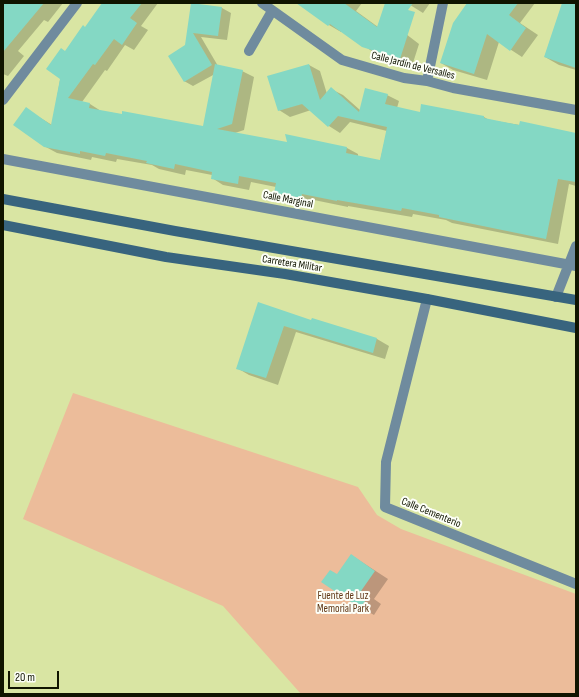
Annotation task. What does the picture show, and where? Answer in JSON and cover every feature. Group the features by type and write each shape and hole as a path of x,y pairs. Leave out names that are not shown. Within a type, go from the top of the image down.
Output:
{"main road":[{"name":"Carretera Militar","path":"3,199 183,232 576,300"},
{"name":"Carretera Militar","path":"3,225 166,257 285,274 576,328"}],"street":[{"path":"3,100 77,3"},
{"name":"Calle Jardín de Versalles","path":"262,3 342,60 404,78 427,81 453,88 576,110"},
{"path":"427,81 443,3"},
{"path":"249,51 272,11"},
{"name":"Calle Marginal","path":"3,159 572,266"},
{"path":"556,297 572,266 576,246"},
{"name":"Calle Cementerio","path":"426,299 386,462 385,507 576,584"}],"green space":[{"name":"Fuente de Luz Memorial Park","path":"73,393 358,487 377,515 401,529 576,594 576,694 301,694 223,606 23,519"}],"building":[{"path":"3,3 44,3 3,52"},
{"path":"102,3 142,3 130,18 137,23 122,45 114,39 68,98 90,103 89,108 122,114 122,111 203,126 215,64 243,70 232,124 217,129 287,142 285,134 347,147 346,153 380,160 387,127 338,116 328,127 302,104 278,111 267,76 309,64 320,100 331,87 359,112 365,88 388,94 385,104 420,112 421,104 484,116 484,118 519,125 520,121 576,133 576,182 558,179 546,239 402,208 401,211 302,194 301,198 274,193 276,183 239,176 238,184 211,179 212,172 175,164 174,169 146,163 147,161 106,153 105,156 80,151 80,154 44,147 13,125 26,107 51,125 60,79 46,69 61,48 65,51 83,25 85,27"},
{"path":"191,3 222,7 218,36 193,33 212,65 184,82 168,56 185,45"},
{"path":"296,3 344,3 377,27 385,3 413,3 408,10 415,12 400,59 362,47 330,24 328,26"},
{"path":"467,3 518,3 509,15 526,28 510,51 487,34 474,74 440,63 453,23"},
{"path":"562,3 576,3 576,68 544,57"},
{"path":"258,302 311,320 312,318 377,338 373,353 284,326 266,378 236,369"},
{"path":"351,554 375,571 361,591 369,596 360,608 321,582 330,570 337,574"}]}
